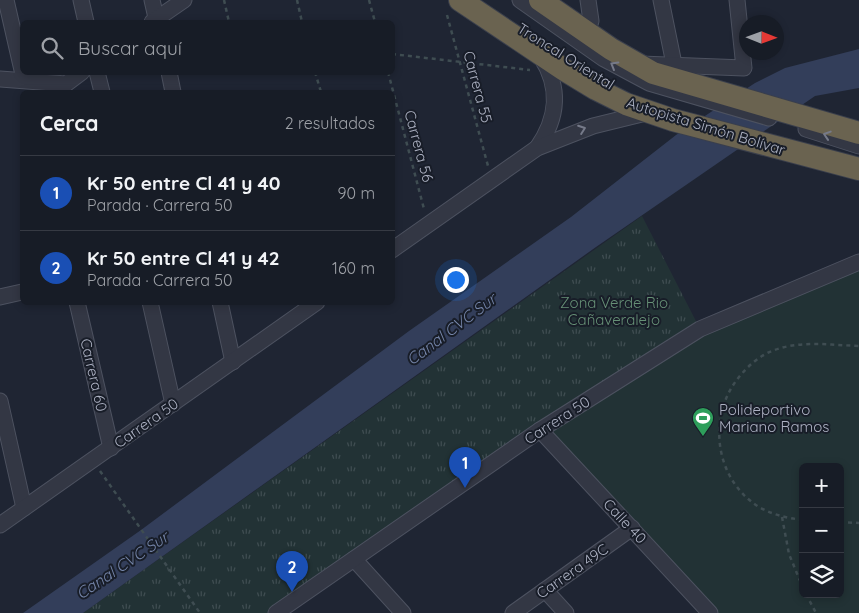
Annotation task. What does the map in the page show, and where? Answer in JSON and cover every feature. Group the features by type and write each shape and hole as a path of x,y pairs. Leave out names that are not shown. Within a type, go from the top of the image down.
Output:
{"highway":[{"path":"540,0 635,64 694,92 799,120 859,133"},
{"name":"Autopista Simón Bolívar","path":"453,4 539,62 650,112 677,116 777,143 859,169"}],"street":[{"path":"6,0 20,61"},
{"path":"81,0 86,20"},
{"path":"152,0 155,20"},
{"path":"156,20 184,0"},
{"name":"Troncal Oriental","path":"480,0 567,61 601,81 677,116"},
{"name":"Troncal Oriental","path":"520,0 616,66 649,83 694,92"},
{"path":"587,31 591,21 588,0"},
{"path":"661,0 674,64"},
{"path":"635,64 744,68 737,0"},
{"path":"537,148 547,134 556,102 554,85 548,69 539,62"},
{"path":"0,80 24,79 66,84 78,75"},
{"path":"98,75 102,90"},
{"path":"170,75 173,90"},
{"path":"395,248 537,148 593,126 650,112"},
{"path":"799,120 859,146"},
{"path":"777,143 859,159"},
{"name":"Carrera 50","path":"276,613 540,430 700,329 859,262"},
{"path":"0,297 20,292"},
{"name":"Carrera 60","path":"78,305 111,448"},
{"path":"151,305 172,404"},
{"path":"221,305 233,362"},
{"name":"Carrera 50","path":"0,525 233,362 301,308"},
{"path":"0,401 24,508"},
{"name":"Calle 40","path":"540,430 710,613"},
{"name":"Carrera 49C","path":"513,613 632,528"},
{"path":"354,559 403,613"},
{"path":"545,590 566,613"}],"path":[{"path":"224,0 229,20"},
{"path":"297,0 302,20"},
{"path":"369,0 374,20"},
{"name":"Carrera 55","path":"453,4 459,62 492,180"},
{"path":"395,54 459,62 539,62"},
{"path":"316,75 320,90"},
{"name":"Carrera 56","path":"389,75 393,90"},
{"name":"Carrera 56","path":"395,99 428,224"},
{"path":"799,519 782,517 759,507 741,492 728,472 721,456 718,435 721,410 730,388 748,366 770,351 792,345 859,346"},
{"path":"93,460 200,613"},
{"path":"782,517 790,554 799,578"},
{"path":"844,522 859,523"},
{"path":"808,598 816,613"}],"green space":[{"name":"Zona Verde Rio Cañaveralejo","path":"642,216 700,329 276,613 83,613"},
{"name":"Polideportivo Mariano Ramos","path":"859,262 859,613 710,613 540,430 700,329"}],"water":[{"name":"Canal CVC Sur","path":"859,49 859,88 815,96 596,247 83,613 23,613 141,530 409,331 571,217 676,135 755,83 785,68"}],"place":[{"name":"Polideportivo Mariano Ramos","path":"703,437"},
{"name":"Kr 50 entre Cl 41 y 40","path":"465,488"},
{"name":"Kr 50 entre Cl 41 y 42","path":"292,592"}]}
